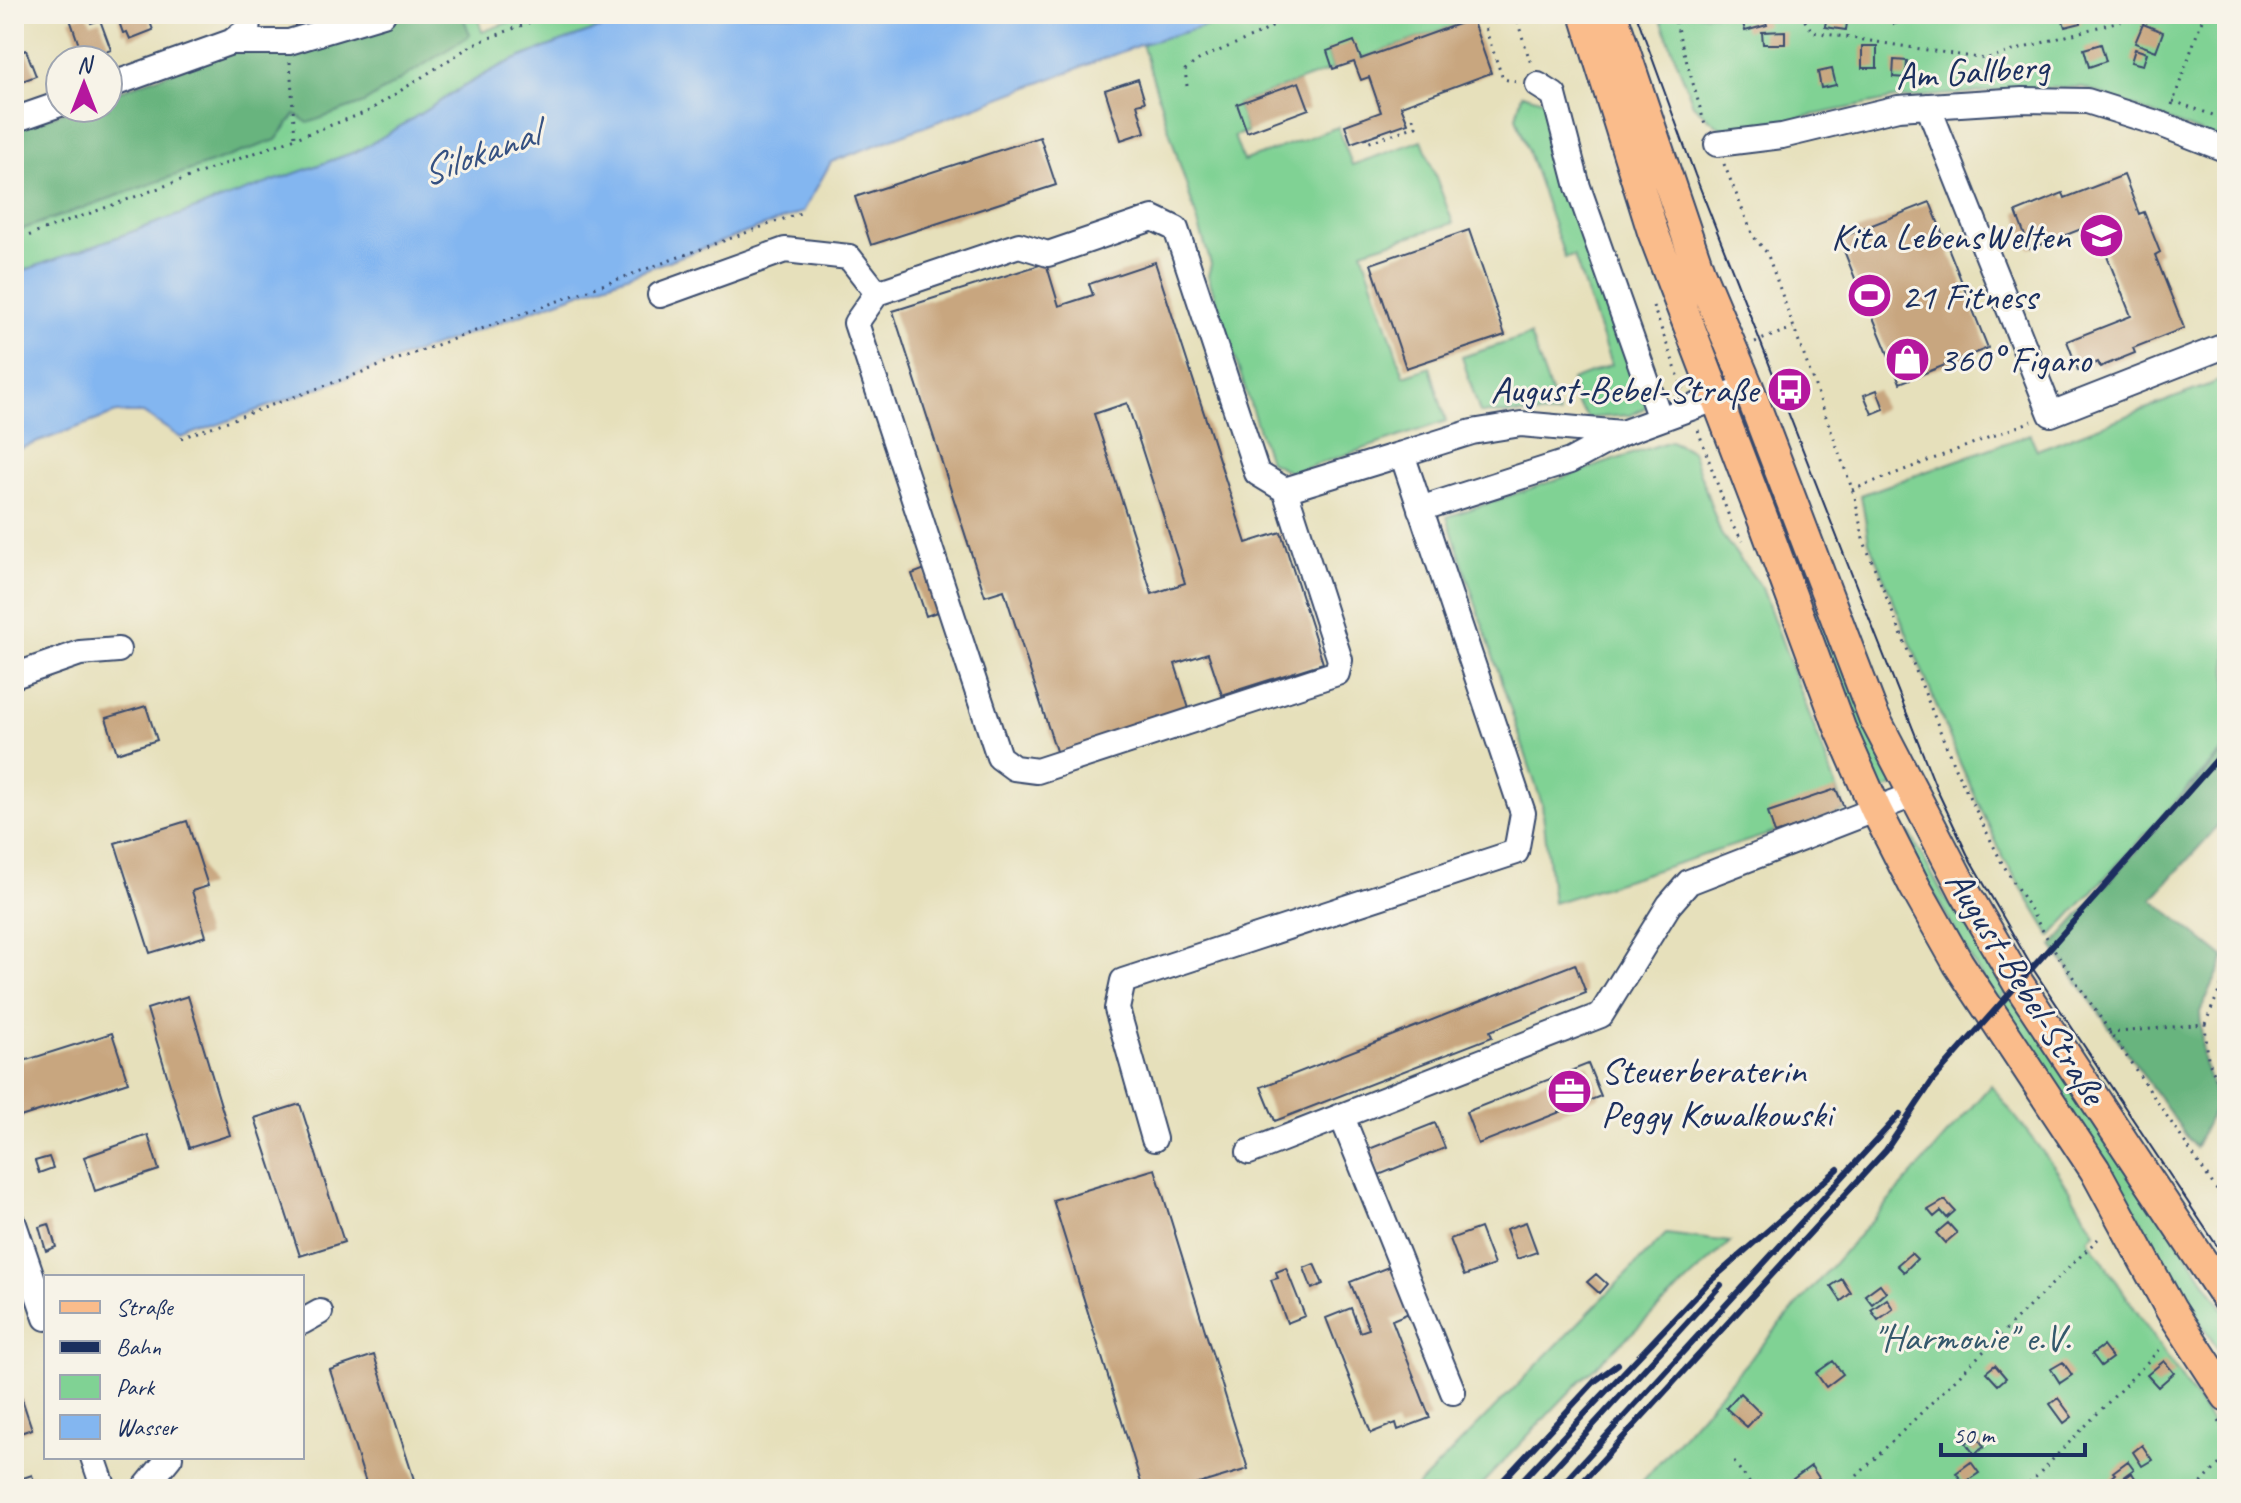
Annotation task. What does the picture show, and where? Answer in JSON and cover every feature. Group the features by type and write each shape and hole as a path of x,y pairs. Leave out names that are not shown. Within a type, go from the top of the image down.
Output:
{"main road":[{"name":"August-Bebel-Straße","path":"1585,14 1653,232 1840,728 1876,810 1958,963 2095,1170 2171,1310 2227,1396"},
{"name":"August-Bebel-Straße","path":"1612,14 1699,271 1748,387 1874,717 1966,894 2018,983 2227,1299"}],"street":[{"path":"124,80 231,42 247,30 249,14"},
{"path":"231,42 289,42 383,14"},
{"path":"1538,85 1554,95 1578,187 1660,419"},
{"name":"Am Gallberg","path":"1717,144 1782,136 1898,108 2022,100 2087,101 2163,125 2227,150"},
{"path":"1928,106 2051,414 2222,347"},
{"path":"14,120 44,110"},
{"path":"1153,218 1176,229 1257,473 1285,490 1340,660 1337,673 1037,771 1014,768 999,757 856,323 877,293 1019,245 1048,254 1153,218"},
{"path":"660,295 785,250 849,257 877,293"},
{"path":"1420,509 1570,461 1622,433 1748,387"},
{"path":"1285,490 1472,432 1521,424 1622,433"},
{"path":"1154,1139 1117,1009 1123,981 1516,852 1523,813 1402,454"},
{"path":"14,676 80,653 118,650"},
{"path":"1249,1152 1601,1015 1669,905 1689,882 1913,795"},
{"path":"1342,1117 1453,1392"},
{"path":"14,1224 44,1312"},
{"path":"94,1459 104,1489"},
{"path":"144,1489 168,1459"}],"path":[{"path":"14,241 367,112 474,44 551,14"},
{"path":"1187,86 1185,70 1200,59 1263,32 1294,14"},
{"path":"1480,14 1503,79 1538,85 1515,14"},
{"path":"1673,14 1705,125 1717,144 1753,236 1767,253 1852,490 1863,539 1955,768 2001,861 2052,946 2227,1205"},
{"path":"1800,14 1813,32 1985,59 2144,14"},
{"path":"2163,125 2204,14"},
{"path":"289,42 295,138"},
{"path":"2173,101 2227,120"},
{"path":"1365,138 1367,143 1416,126 1411,112"},
{"path":"181,438 803,212"},
{"path":"1852,490 2051,414"},
{"path":"2227,973 2205,1024 2208,1059 2227,1103"},
{"path":"2109,1033 2205,1024"},
{"path":"1857,1476 2107,1230"},
{"path":"2024,1489 2166,1343"},
{"path":"2196,1489 2227,1456"},
{"path":"1734,1462 1754,1489"}],"green space":[{"path":"406,14 462,14 470,35 364,103 308,123 295,114 276,140 14,232 14,130 44,119 44,124 124,124 124,89 226,52 292,50"},
{"path":"462,14 477,14 482,32 531,14 640,14 503,65 355,152 14,274 14,232 276,140 296,114 470,35"},
{"path":"1239,14 1472,14 1472,19 1361,59 1327,51 1333,69 1237,104 1247,132 1234,136 1243,161 1338,127 1352,165 1422,140 1453,223 1362,251 1404,376 1430,367 1446,421 1292,473 1269,461 1208,276 1211,264 1142,44"},
{"path":"1659,14 2227,14 2227,143 2083,87 1894,99 1773,123 1722,129 1693,105"},
{"path":"1522,94 1547,101 1648,406 1631,415 1588,418 1576,402 1572,380 1611,365 1574,256 1565,258 1516,117"},
{"path":"1530,335 1559,415 1480,413 1462,357"},
{"path":"2227,378 2227,746 2051,936 2004,859 1960,763 1869,542 1861,495 2030,434 2037,450"},
{"path":"1670,441 1692,451 1721,534 1762,588 1845,810 1553,903 1542,804 1447,517"},
{"path":"1750,443 1801,569 1896,784 1879,793"},
{"path":"2227,748 2227,816 2152,899 2225,958 2200,1012 2203,1059 2217,1103 2195,1148 2052,946"},
{"path":"1911,835 1945,898 2010,987 1996,1003 1902,837"},
{"path":"2015,993 2227,1315 2227,1363 2129,1200 2000,1008"},
{"name":"\"Harmonie\" e.V.","path":"1991,1085 2058,1172 2095,1232 2088,1239 2227,1446 2227,1489 1642,1489 1639,1485"},
{"path":"1666,1234 1730,1242 1580,1381 1477,1489 1415,1489"}],"water":[{"name":"Silokanal","path":"640,14 1239,14 1142,44 831,162 803,212 181,438 143,413 116,413 14,451 14,274 355,152 503,65"}],"building":[{"path":"87,14 91,23 100,20 109,44 79,44 70,19"},
{"path":"129,14 147,14 153,30 130,39 127,32 123,33 118,19"},
{"path":"291,14 316,14 318,19 296,28"},
{"path":"1827,14 1848,16 1846,30 1825,27"},
{"path":"1891,14 1913,14 1914,19 1894,24"},
{"path":"2061,14 2078,14 2081,23 2065,27"},
{"path":"1764,17 1767,25 1745,31 1743,23"},
{"path":"1472,19 1491,73 1401,106 1408,123 1351,143 1345,125 1381,112 1369,77 1361,80 1354,62 1333,69 1327,51 1354,41 1361,59"},
{"path":"2143,24 2163,32 2156,51 2135,43"},
{"path":"1785,31 1785,44 1763,44 1762,32"},
{"path":"2101,44 2106,61 2089,67 2084,49"},
{"path":"1862,46 1877,46 1877,68 1862,68"},
{"path":"2135,49 2147,53 2143,65 2131,62"},
{"path":"26,50 36,76 14,84 14,55"},
{"path":"1894,60 1907,61 1906,78 1893,77"},
{"path":"1832,69 1836,85 1821,88 1818,72"},
{"path":"1138,79 1145,102 1137,104 1145,132 1121,140 1105,90"},
{"path":"1299,82 1309,109 1247,132 1237,104"},
{"path":"1040,137 1056,185 871,245 855,197"},
{"path":"2124,175 2139,214 2144,212 2160,252 2155,255 2184,328 2133,348 2135,353 2100,367 2098,362 2078,370 2067,341 2131,316 2094,224 2030,249 2016,212 2063,193 2065,198"},
{"path":"1930,202 1988,348 1900,383 1870,310 1862,313 1852,289 1858,286 1839,238"},
{"path":"1469,230 1505,335 1406,368 1371,264"},
{"path":"1155,262 1246,543 1281,532 1323,663 1222,695 1208,653 1175,664 1190,712 1057,754 1004,590 985,596 893,311 1046,263 1059,306 1093,295 1089,284","holes":["1127,403 1185,583 1152,594 1094,414"]},
{"path":"1877,390 1884,409 1872,414 1864,395"},
{"path":"925,569 940,611 926,616 912,574"},
{"path":"146,706 157,740 117,753 106,718"},
{"path":"1836,789 1845,810 1775,834 1768,812"},
{"path":"187,821 208,886 192,891 206,936 150,953 115,843"},
{"path":"1575,964 1586,993 1490,1031 1492,1037 1275,1121 1261,1087"},
{"path":"188,996 230,1135 189,1148 147,1009"},
{"path":"112,1033 128,1082 14,1119 14,1064"},
{"path":"1588,1064 1601,1096 1478,1144 1466,1112"},
{"path":"300,1104 344,1242 300,1256 255,1118"},
{"path":"1435,1123 1445,1148 1379,1175 1369,1149"},
{"path":"148,1135 159,1170 95,1191 84,1157"},
{"path":"49,1157 53,1168 39,1173 35,1161"},
{"path":"1155,1169 1248,1469 1182,1489 1143,1489 1053,1200"},
{"path":"1945,1200 1955,1211 1947,1218 1941,1211 1934,1217 1928,1210"},
{"path":"1526,1222 1537,1252 1517,1259 1506,1229"},
{"path":"1948,1223 1957,1233 1945,1243 1936,1233"},
{"path":"49,1224 56,1247 46,1251 39,1227"},
{"path":"1480,1228 1494,1265 1464,1276 1450,1239"},
{"path":"1911,1253 1917,1259 1904,1272 1897,1265"},
{"path":"1314,1264 1323,1284 1312,1289 1304,1268"},
{"path":"1391,1266 1409,1313 1392,1320 1430,1418 1398,1430 1396,1423 1371,1433 1326,1318 1351,1308 1360,1332 1369,1329 1350,1282"},
{"path":"1286,1268 1305,1316 1287,1323 1271,1280 1278,1278 1276,1272"},
{"path":"1596,1274 1607,1284 1599,1293 1587,1282"},
{"path":"1842,1279 1851,1293 1841,1301 1831,1286"},
{"path":"1880,1284 1886,1292 1872,1304 1865,1295"},
{"path":"1887,1299 1893,1309 1878,1320 1871,1310"},
{"path":"2103,1346 2112,1358 2101,1366 2092,1354"},
{"path":"374,1355 417,1489 368,1489 330,1370"},
{"path":"1833,1361 1843,1374 1826,1387 1816,1373"},
{"path":"2164,1361 2174,1373 2158,1387 2147,1375"},
{"path":"2063,1362 2072,1375 2060,1383 2051,1369"},
{"path":"1995,1365 2006,1378 1998,1385 1986,1372"},
{"path":"14,1375 32,1429 14,1435"},
{"path":"1740,1393 1760,1413 1747,1427 1726,1408"},
{"path":"2058,1398 2072,1417 2064,1423 2050,1404"},
{"path":"1976,1435 1984,1447 1974,1454 1966,1443"},
{"path":"2142,1445 2152,1460 2142,1466 2133,1452"},
{"path":"2128,1461 2134,1469 2112,1485 2108,1480 2115,1474 2113,1472"},
{"path":"1971,1462 1979,1473 1964,1483 1956,1473"},
{"path":"1811,1466 1819,1478 1800,1489 1793,1479"},
{"path":"2132,1473 2138,1483 2129,1489 2122,1489 2118,1483"},
{"path":"32,1475 36,1487 52,1482 54,1489 14,1489 14,1481"}],"tram line":[{"path":"1636,14 1695,175 1848,565 1938,792 1969,858 2033,969 2227,1261"}],"railway":[{"path":"1576,1489 1886,1150 1933,1080 2227,748"},
{"path":"1558,1489 1900,1114"},
{"path":"1514,1489 1707,1284 1838,1169"},
{"path":"1535,1489 1721,1285"},
{"path":"1495,1489 1595,1381 1618,1364"}],"place":[{"name":"Kita LebensWelten","path":"2101,236"},
{"name":"21 Fitness","path":"1870,296"},
{"name":"360° Figaro","path":"1908,359"},
{"name":"August-Bebel-Straße","path":"1789,389"},
{"name":"Steuerberaterin Peggy Kowalkowski","path":"1570,1092"}]}
